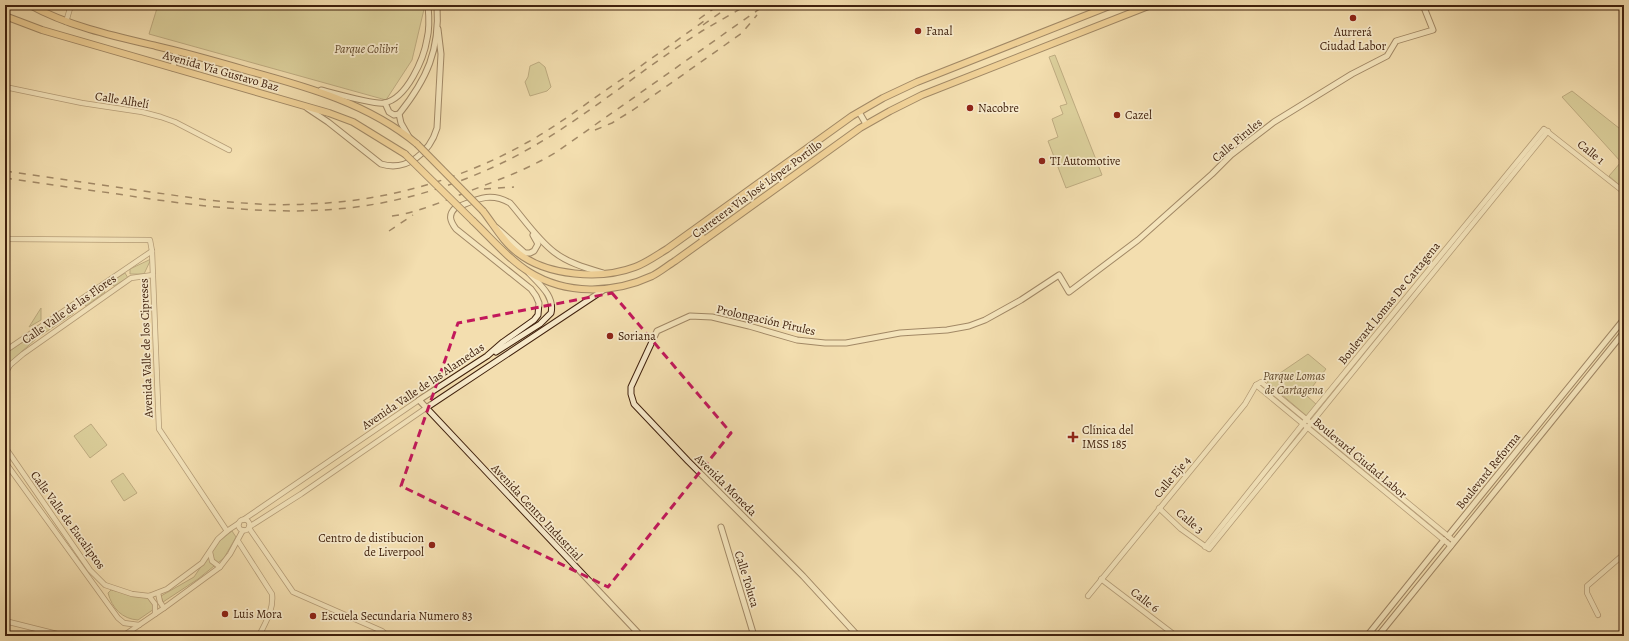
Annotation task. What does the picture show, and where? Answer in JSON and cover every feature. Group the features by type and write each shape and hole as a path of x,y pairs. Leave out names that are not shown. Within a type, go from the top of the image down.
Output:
{"main road":[{"name":"Avenida Vía Gustavo Baz","path":"30,5 66,22 310,88 384,120 417,144"},
{"path":"310,88 385,103 397,96 408,85 423,54 429,25 428,5"},
{"path":"304,106 328,122 381,164 390,167 406,164 423,153 434,138 437,128 441,54 437,5"},
{"name":"Carretera Vía José López Portillo","path":"417,144 483,211 502,238 517,253 532,262 552,270 570,274 605,273 625,270 636,267 667,249 859,112 916,82 1112,5"},
{"name":"Carretera Vía José López Portillo","path":"405,154 504,252 528,272 550,283 567,287 604,289 629,284 653,275 866,124 922,96 1151,5"},
{"name":"Calle Pirules","path":"1059,275 1069,292 1144,235 1231,155 1274,122 1352,74 1387,56 1396,41 1433,30 1423,5"},
{"name":"Avenida Vía Gustavo Baz","path":"5,16 24,24 329,113 353,122 405,154"},
{"path":"399,114 418,90 423,80 431,62 438,29"},
{"path":"173,68 176,51"},
{"path":"385,103 389,112 399,114"},
{"path":"859,112 866,124"},
{"path":"399,114 401,123 409,138"},
{"name":"Avenida Valle de las Alamedas","path":"419,400 487,356 503,342 534,320 538,315 539,303 531,289 456,229 450,217 452,211 456,208 491,196 502,199 510,203 555,253 578,265 605,273"},
{"path":"492,222 524,253 530,253 534,251 538,244 524,219"},
{"path":"696,229 704,240"},
{"path":"476,374 487,356 506,346 540,324 551,313 552,304 548,295 528,272"},
{"name":"Prolongación Pirules","path":"657,332 686,317 694,316 712,317 797,340 825,343 846,344 900,333 947,330 969,326 984,320 1021,300 1059,275"},
{"name":"Avenida Valle de las Alamedas","path":"426,408 604,289"},
{"name":"Boulevard Reforma","path":"1367,636 1624,319"},
{"name":"Avenida Moneda","path":"657,332 631,387 631,394 634,404 688,461 803,576 858,636"},
{"name":"Boulevard Reforma","path":"1378,636 1624,332"},
{"name":"Avenida Centro Industrial","path":"419,400 641,636"},
{"name":"Calle Toluca","path":"721,527 754,636"}],"street":[{"path":"66,22 71,5"},
{"name":"Calle Alhelí","path":"5,87 82,103 142,112 161,117 175,122 230,150"},
{"name":"Calle 1","path":"1546,130 1624,192"},
{"name":"Boulevard Lomas De Cartagena","path":"1207,548 1546,130"},
{"name":"Avenida Valle de los Cipreses","path":"5,239 150,240 152,251 159,429 227,531"},
{"name":"Calle Valle de las Flores","path":"5,351 152,251"},
{"name":"Calle Valle de las Flores","path":"5,374 10,366 35,344 131,278 153,275"},
{"path":"5,362 10,366"},
{"name":"Boulevard Ciudad Labor","path":"1259,384 1453,544"},
{"name":"Calle Eje 4","path":"1088,596 1245,404 1259,384"},
{"name":"Avenida Valle de las Alamedas","path":"150,596 167,589 202,563 218,539 227,531 419,400"},
{"name":"Avenida Valle de las Alamedas","path":"243,530 301,494 426,408"},
{"name":"Calle Valle de Eucaliptos","path":"5,447 90,570 105,585 132,594 150,596"},
{"name":"Calle Valle de Eucaliptos","path":"5,462 112,611 124,623 139,625"},
{"name":"Calle 3","path":"1159,508 1181,529 1207,548"},
{"path":"123,636 220,568 238,541 243,530 239,527 241,521 249,522 249,527 293,592 382,631 388,636"},
{"path":"238,541 272,594 273,602 271,610 259,636"},
{"path":"210,552 212,561 220,568"},
{"path":"1598,615 1587,593 1587,586 1624,554"},
{"name":"Calle 6","path":"1101,579 1176,636"},
{"path":"98,590 105,585"},
{"path":"158,593 160,602 164,608"},
{"path":"150,596 155,604 155,614"},
{"path":"5,621 65,636"}],"highlighted area":[{"path":"612,293 731,433 608,587 401,486 458,323"}],"green space":[{"name":"Parque Colibri","path":"158,5 425,5 412,60 386,100 149,34"},
{"path":"1055,55 1102,175 1066,188 1048,141 1058,137 1052,119 1063,114 1060,106 1067,104 1049,57"},
{"path":"539,62 545,67 551,87 547,91 530,96 525,82 528,77 530,66"},
{"path":"1572,91 1624,132 1624,189 1609,176 1621,162 1562,97"},
{"path":"151,259 144,274 130,274 130,269"},
{"path":"125,273 128,278 114,286 109,283"},
{"path":"102,288 105,292 86,306 82,302"},
{"path":"41,308 41,320 29,327"},
{"path":"71,308 74,313 40,336 37,332"},
{"path":"36,333 38,337 10,362 5,354"},
{"name":"Parque Lomas de Cartagena","path":"1308,354 1326,369 1306,395 1317,405 1308,417 1267,382"},
{"path":"91,424 107,445 90,458 74,436"},
{"path":"123,473 137,493 124,501 111,481"},
{"path":"232,531 236,537 224,558 198,579 163,602 161,596 194,577 216,544"},
{"path":"111,590 151,598 154,609 138,620 127,617 118,612 112,603 108,593"}],"railway":[{"path":"699,19 719,5"},
{"path":"703,25 731,5"},
{"path":"5,178 170,202 250,210 329,210 396,200 455,183 512,158 537,144 585,113 702,31 747,5"},
{"path":"392,216 401,215 441,202 509,176 546,158 765,5"},
{"path":"595,130 612,123 633,110 742,33 757,15"},
{"path":"5,171 207,200 256,204 294,205 364,199 393,194 449,178 528,142 567,117 707,19"},
{"path":"484,189 514,187"},
{"path":"389,231 413,215"}],"place":[{"name":"Aurrerá Ciudad Labor","path":"1353,18"},
{"name":"Fanal","path":"918,31"},
{"name":"Nacobre","path":"970,108"},
{"name":"Cazel","path":"1117,115"},
{"name":"TI Automotive","path":"1042,161"},
{"name":"Soriana","path":"610,336"},
{"name":"Clínica del IMSS 185","path":"1073,437"},
{"name":"Centro de distibucion de Liverpool","path":"432,545"},
{"name":"Luis Mora","path":"225,614"},
{"name":"Escuela Secundaria Numero 83","path":"313,616"}]}
